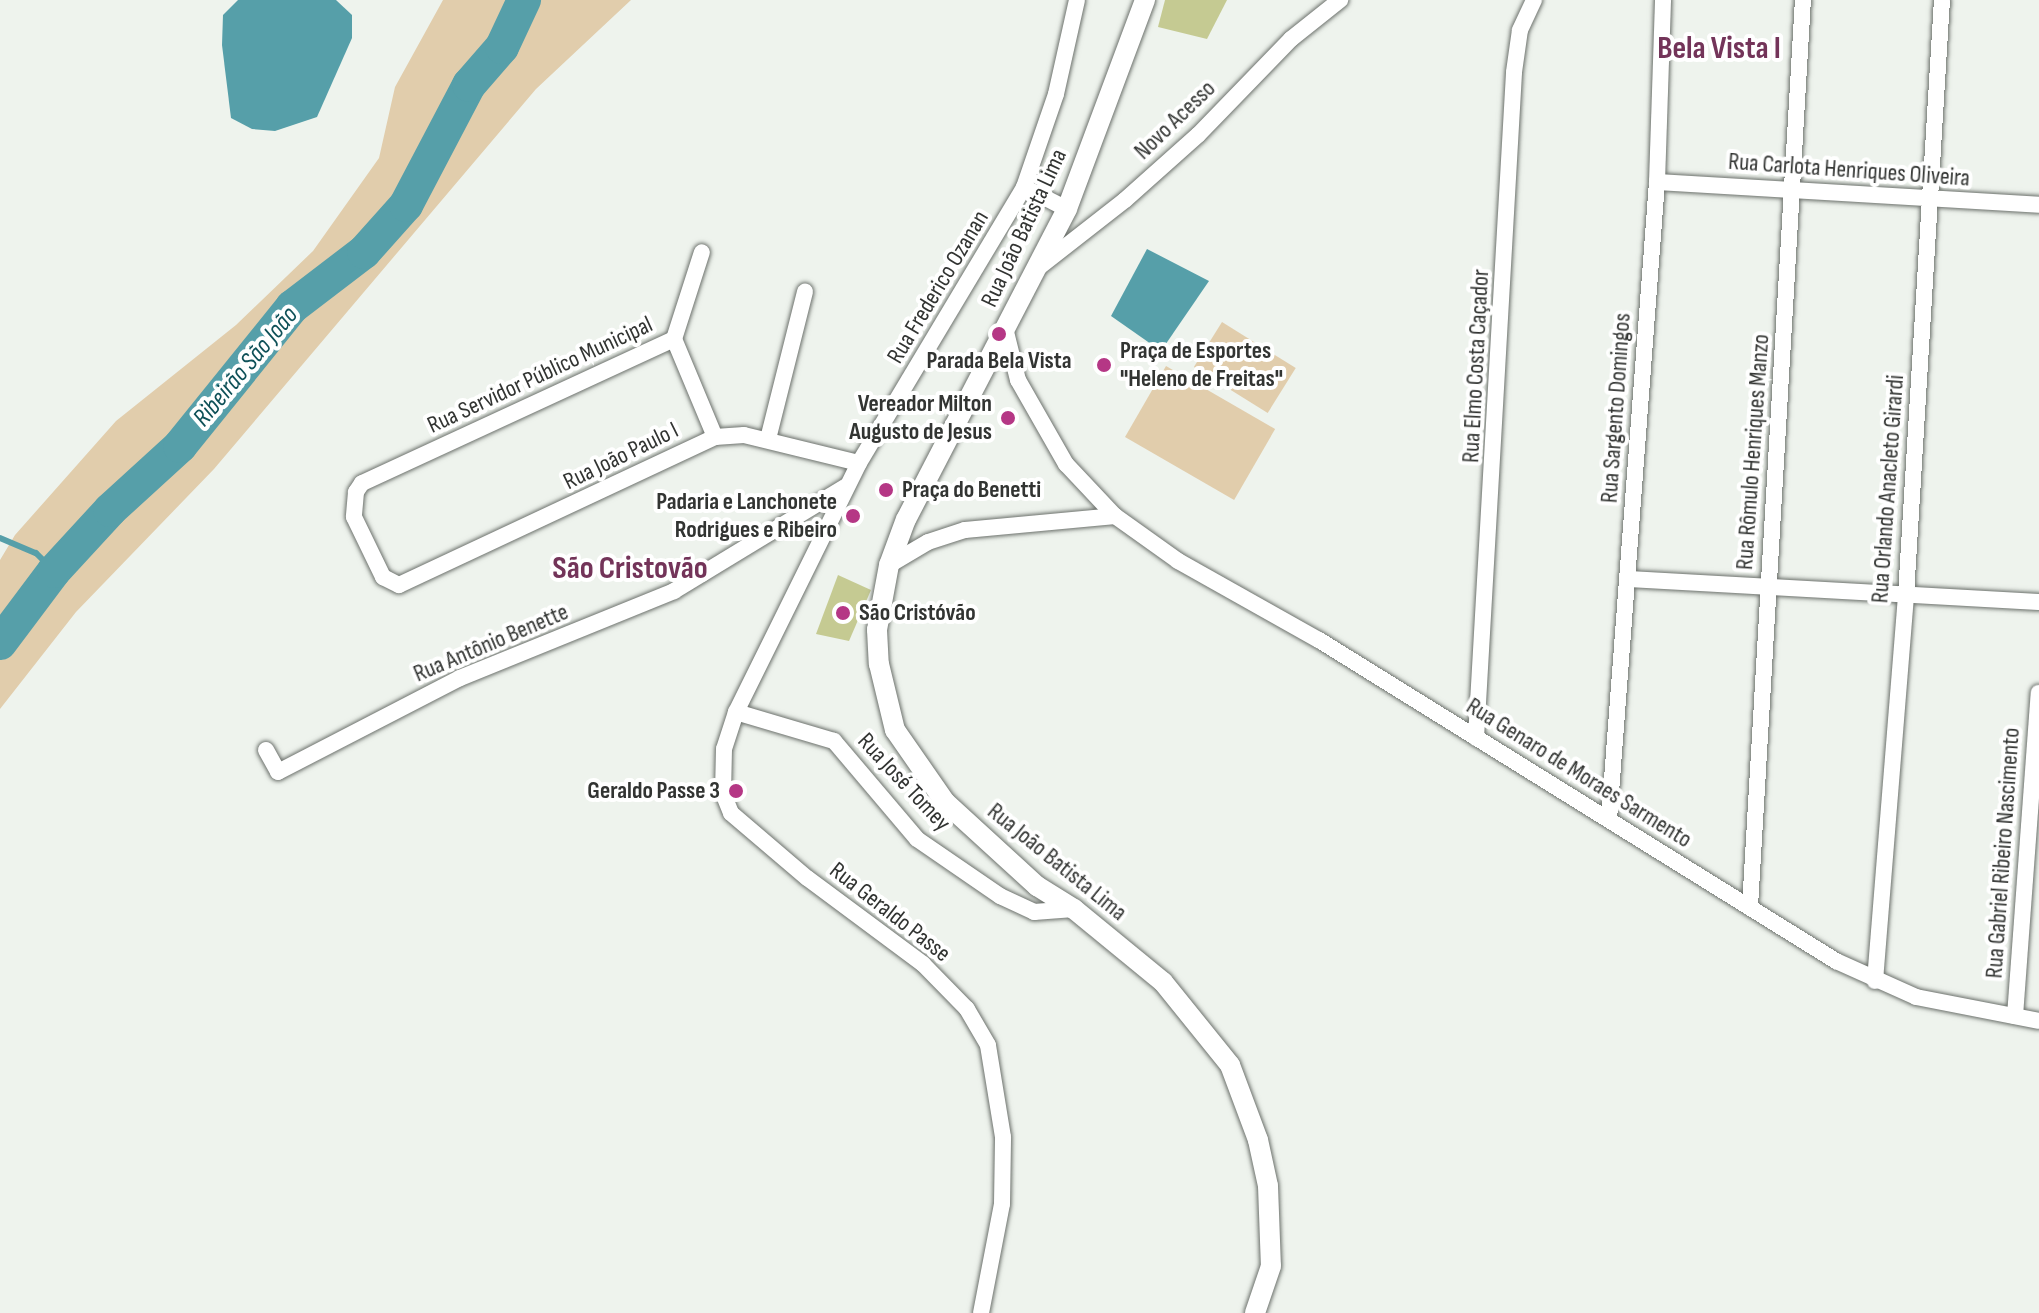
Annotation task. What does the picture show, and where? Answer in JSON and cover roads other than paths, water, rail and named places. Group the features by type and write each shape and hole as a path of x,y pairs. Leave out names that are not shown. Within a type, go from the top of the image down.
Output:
{"street":[{"name":"Rua Frederico Ozanan","path":"736,712 859,463 1024,187 1056,94 1077,0"},
{"name":"Rua João Batista Lima","path":"1145,0 1067,209 954,421 889,565 877,630 879,664 895,730 945,802 1037,886 1074,909 1163,982 1230,1065 1258,1140 1268,1186 1271,1266 1255,1313"},
{"name":"Novo Acesso","path":"1037,269 1136,190 1291,39 1340,0"},
{"name":"Rua Elmo Costa Caçador","path":"1476,738 1514,72 1520,30 1534,0"},
{"name":"Rua Sargento Domingos","path":"1609,819 1657,182 1663,0"},
{"name":"Rua Rômulo Henriques Manzo","path":"1750,907 1803,0"},
{"name":"Rua Orlando Anacleto Girardi","path":"1875,981 1906,595 1942,0"},
{"name":"Rua Carlota Henriques Oliveira","path":"1657,182 2039,205"},
{"path":"1024,187 1067,209"},
{"path":"674,339 702,252"},
{"path":"768,439 805,292"},
{"name":"Rua Genaro de Moraes Sarmento","path":"1005,328 1010,360 1028,399 1066,464 1115,516 1178,561 1875,981 1916,997 2039,1021"},
{"name":"Rua Servidor Público Municipal","path":"414,581 399,585 383,577 354,517 356,492 362,483 674,339 715,437"},
{"name":"Rua João Paulo I","path":"414,581 715,437 768,439 859,463"},
{"name":"Rua Antônio Benette","path":"266,750 278,772 460,678 674,591 847,487"},
{"path":"889,565 928,542 965,530 1115,516"},
{"path":"1628,579 2039,602"},
{"name":"Rua Gabriel Ribeiro Nascimento","path":"2015,1016 2039,693"},
{"name":"Rua José Tomey","path":"736,712 834,741 917,839 1000,896 1034,912 1074,909"},
{"name":"Rua Geraldo Passe","path":"736,712 722,770 731,813 807,878 923,964 967,1009 988,1045 1003,1137 1002,1204 981,1313"}],"water":[{"path":"238,0 336,0 352,15 352,38 317,117 275,131 252,129 231,118 222,45 223,15"},
{"path":"1147,249 1209,281 1161,351 1111,316"}],"waterway":[{"name":"Ribeirão São João","path":"0,643 54,571 110,510 180,446 292,307 364,252 406,205 469,85 502,47 524,0"},
{"path":"0,538 36,553 54,571"}],"place":[{"name":"Parada Bela Vista","path":"999,334"},
{"name":"Praça de Esportes \"Heleno de Freitas\"","path":"1104,365"},
{"name":"Vereador Milton Augusto de Jesus","path":"1008,418"},
{"name":"Praça do Benetti","path":"886,490"},
{"name":"Padaria e Lanchonete Rodrigues e Ribeiro","path":"853,516"},
{"name":"São Cristóvão","path":"843,613"},
{"name":"Geraldo Passe 3","path":"736,791"}],"district":[{"name":"Bela Vista I","path":"1719,49"},
{"name":"São Cristovão","path":"630,569"}]}
